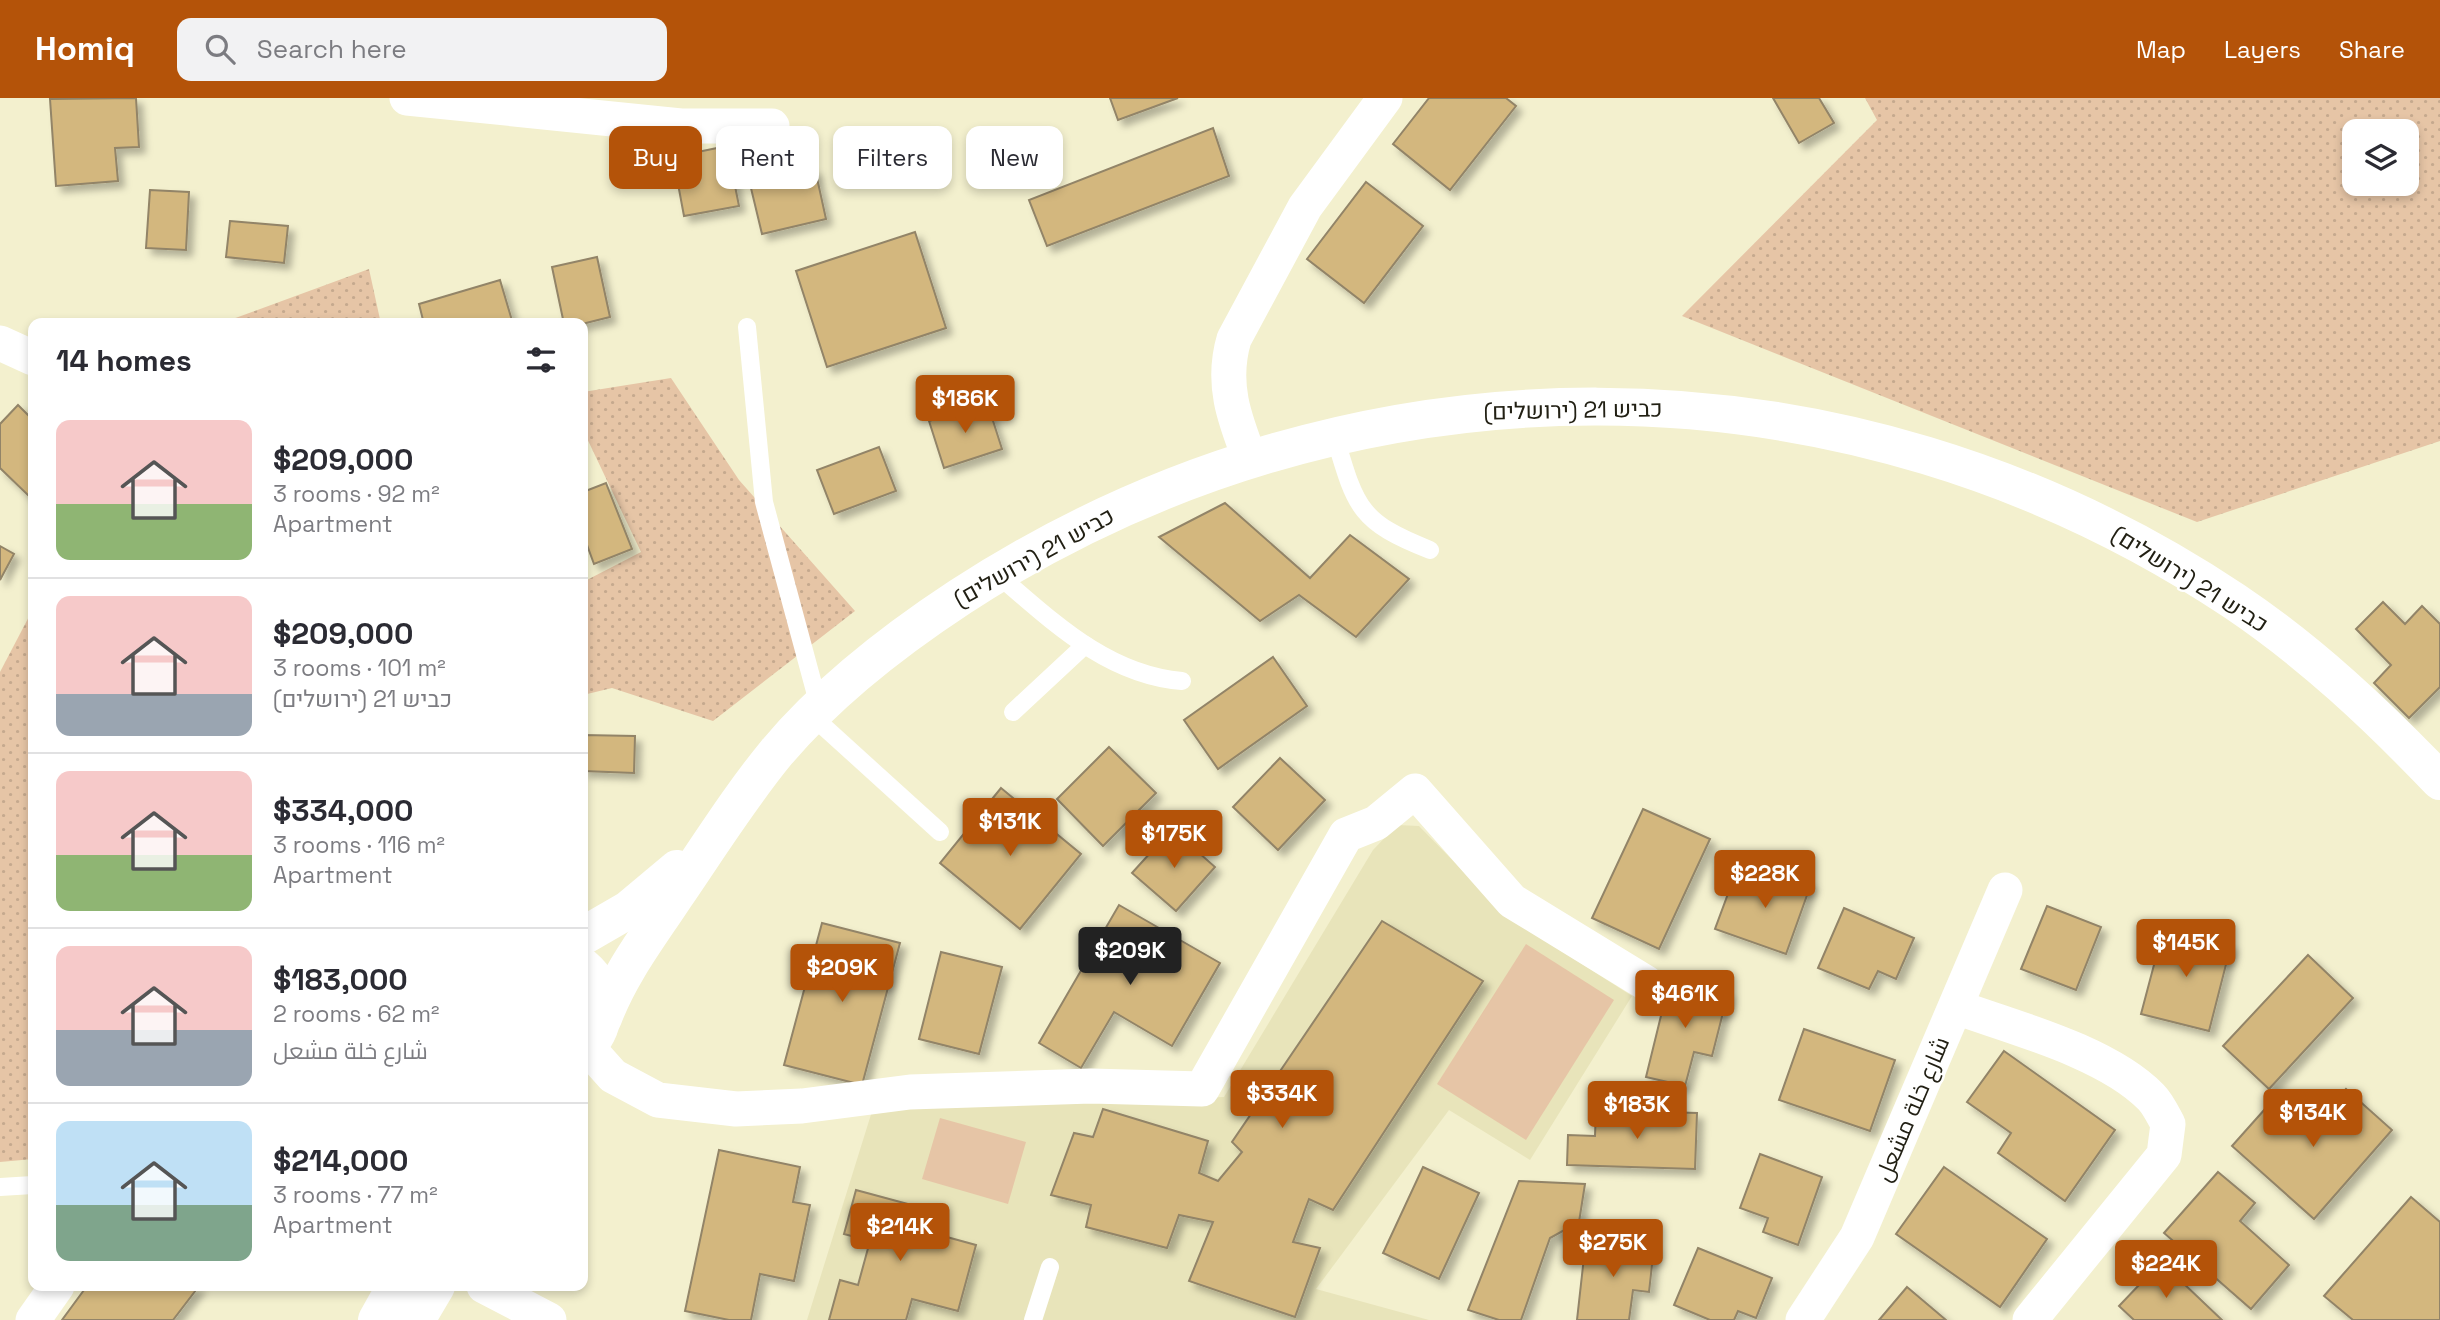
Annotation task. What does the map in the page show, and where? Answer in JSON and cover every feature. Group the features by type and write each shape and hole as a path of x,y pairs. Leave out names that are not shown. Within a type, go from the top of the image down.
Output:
{"main road":[{"name":"כביש 21 (ירושלים)","path":"591,1039 616,983 727,818 773,757 815,711 910,631 996,574 1085,524 1178,483 1250,458 1335,436 1475,411 1621,406 1762,418 1859,437 1951,462 2016,487 2118,533 2236,602 2350,691 2440,781"},
{"name":"כביש 21 (ירושלים)","path":"588,933 648,896 727,818"},
{"path":"588,973 599,987 591,1039"},
{"path":"377,1320 393,1291"},
{"path":"416,1320 433,1291"}],"street":[{"path":"407,98 681,126 772,125"},
{"path":"1250,458 1229,398 1228,359 1234,339 1305,207 1385,98"},
{"path":"0,343 28,356"},
{"path":"591,1039 613,1076 658,1100 736,1109 802,1106 909,1092 1091,1086 1202,1089 1346,835 1376,823 1415,791 1512,901 1646,983"},
{"name":"شارع خلة مشعل","path":"1803,1320 1857,1237 2005,890"},
{"path":"1956,1007 2065,1045 2128,1077 2152,1098 2168,1124 2164,1155 2030,1320"},
{"path":"33,1320 53,1291"},
{"path":"494,1291 549,1320"}],"lane":[{"path":"747,327 764,502 815,711 940,832"},
{"path":"1335,436 1355,500 1367,515 1380,528 1430,550"},
{"path":"996,574 1085,646 1140,672 1182,681"},
{"path":"1013,712 1085,646"},
{"path":"0,1187 28,1185"},
{"path":"1033,1320 1050,1268"}],"shaded area":[{"path":"1865,98 2440,98 2440,441 2197,522 1682,316 1877,120"},
{"path":"369,269 380,318 235,318"},
{"path":"671,378 739,480 855,611 713,721 612,688 588,694 588,579 641,552 588,441 588,391"},
{"path":"28,619 28,1159 0,1162 0,672"},
{"path":"1397,825 1419,826 1507,916 1632,996 1530,1160 1449,1110 1316,1289 1429,1320 807,1320 873,1108 1224,1097 1373,850"},
{"path":"1526,944 1614,1000 1526,1140 1437,1084"},
{"path":"940,1118 1026,1142 1008,1204 922,1179"}],"building":[{"path":"136,98 139,147 115,148 118,181 56,186 50,99"},
{"path":"1110,98 1178,98 1118,120"},
{"path":"1429,98 1506,98 1516,106 1450,190 1393,144"},
{"path":"1773,98 1819,98 1834,123 1799,143"},
{"path":"1213,128 1229,176 1047,246 1029,200 1063,189 1063,187"},
{"path":"716,148 716,189 736,189 739,206 684,216 679,189 702,189 702,151"},
{"path":"1366,182 1423,226 1364,303 1307,259"},
{"path":"819,187 826,219 762,234 751,189"},
{"path":"150,190 189,192 186,250 146,248"},
{"path":"230,221 288,226 284,263 226,257"},
{"path":"915,232 946,328 827,367 796,271"},
{"path":"597,257 610,317 588,322 588,318 563,318 552,267"},
{"path":"500,280 511,318 422,318 419,304"},
{"path":"987,402 1002,449 944,468 929,421"},
{"path":"18,405 28,415 28,495 0,468 0,424"},
{"path":"879,447 896,491 834,514 817,470"},
{"path":"606,483 632,549 594,564 588,548 588,490"},
{"path":"1225,503 1310,578 1350,535 1409,579 1356,637 1299,595 1260,621 1159,537"},
{"path":"0,546 14,554 0,580"},
{"path":"2383,602 2405,624 2422,606 2440,624 2440,687 2409,718 2374,683 2391,665 2356,629"},
{"path":"1273,657 1307,706 1218,769 1184,720"},
{"path":"588,735 635,736 634,773 588,771"},
{"path":"1109,747 1156,793 1103,846 1057,799"},
{"path":"1280,758 1325,800 1278,850 1233,807"},
{"path":"1001,788 1081,854 1020,929 940,863"},
{"path":"1643,809 1710,839 1659,949 1592,918"},
{"path":"1172,829 1215,867 1176,911 1132,873"},
{"path":"1761,866 1811,884 1786,954 1715,929 1732,883 1752,890"},
{"path":"1119,905 1220,963 1172,1046 1114,1012 1081,1068 1039,1043"},
{"path":"2047,906 2101,927 2076,990 2021,969"},
{"path":"1844,908 1914,938 1896,979 1878,971 1869,989 1818,968"},
{"path":"1382,921 1483,981 1333,1210 1309,1199 1293,1242 1320,1248 1295,1317 1189,1281 1213,1222 1179,1215 1167,1248 1086,1227 1091,1205 1051,1195 1074,1133 1093,1137 1103,1109 1208,1141 1199,1173 1218,1181 1242,1152 1232,1142"},
{"path":"822,923 900,943 862,1085 784,1065"},
{"path":"2164,927 2231,945 2209,1031 2141,1014"},
{"path":"941,952 1002,967 979,1054 919,1039"},
{"path":"2308,955 2353,998 2269,1089 2223,1046"},
{"path":"1670,979 1728,993 1712,1056 1694,1052 1685,1086 1646,1077"},
{"path":"1804,1029 1895,1060 1870,1131 1779,1100"},
{"path":"2004,1051 2115,1130 2065,1201 1998,1153 2011,1133 1967,1102"},
{"path":"2346,1089 2392,1130 2314,1219 2232,1146 2265,1109 2283,1125 2304,1101 2321,1117"},
{"path":"1596,1110 1697,1113 1695,1169 1567,1165 1568,1135 1595,1136"},
{"path":"719,1150 800,1167 793,1202 810,1205 794,1281 760,1274 751,1320 729,1320 685,1311"},
{"path":"1760,1154 1822,1177 1798,1245 1763,1232 1768,1218 1740,1208"},
{"path":"1423,1167 1479,1193 1439,1279 1383,1253"},
{"path":"1944,1167 2047,1239 2000,1307 1896,1234"},
{"path":"2218,1172 2255,1203 2240,1221 2289,1265 2251,1309 2164,1233"},
{"path":"1519,1181 1585,1184 1579,1222 1550,1238 1521,1320 1499,1320 1468,1310"},
{"path":"856,1190 930,1210 925,1231 976,1245 958,1311 912,1299 906,1320 829,1320 840,1280 858,1285 870,1241 844,1234"},
{"path":"2411,1197 2440,1222 2440,1320 2353,1320 2324,1296"},
{"path":"1586,1239 1654,1247 1649,1292 1633,1290 1629,1320 1577,1320"},
{"path":"1698,1248 1772,1278 1756,1318 1738,1311 1734,1320 1710,1320 1674,1305"},
{"path":"2161,1262 2222,1320 2134,1320 2119,1306"},
{"path":"1907,1287 1946,1320 1879,1320"},
{"path":"83,1291 195,1291 173,1320 62,1320"}]}
